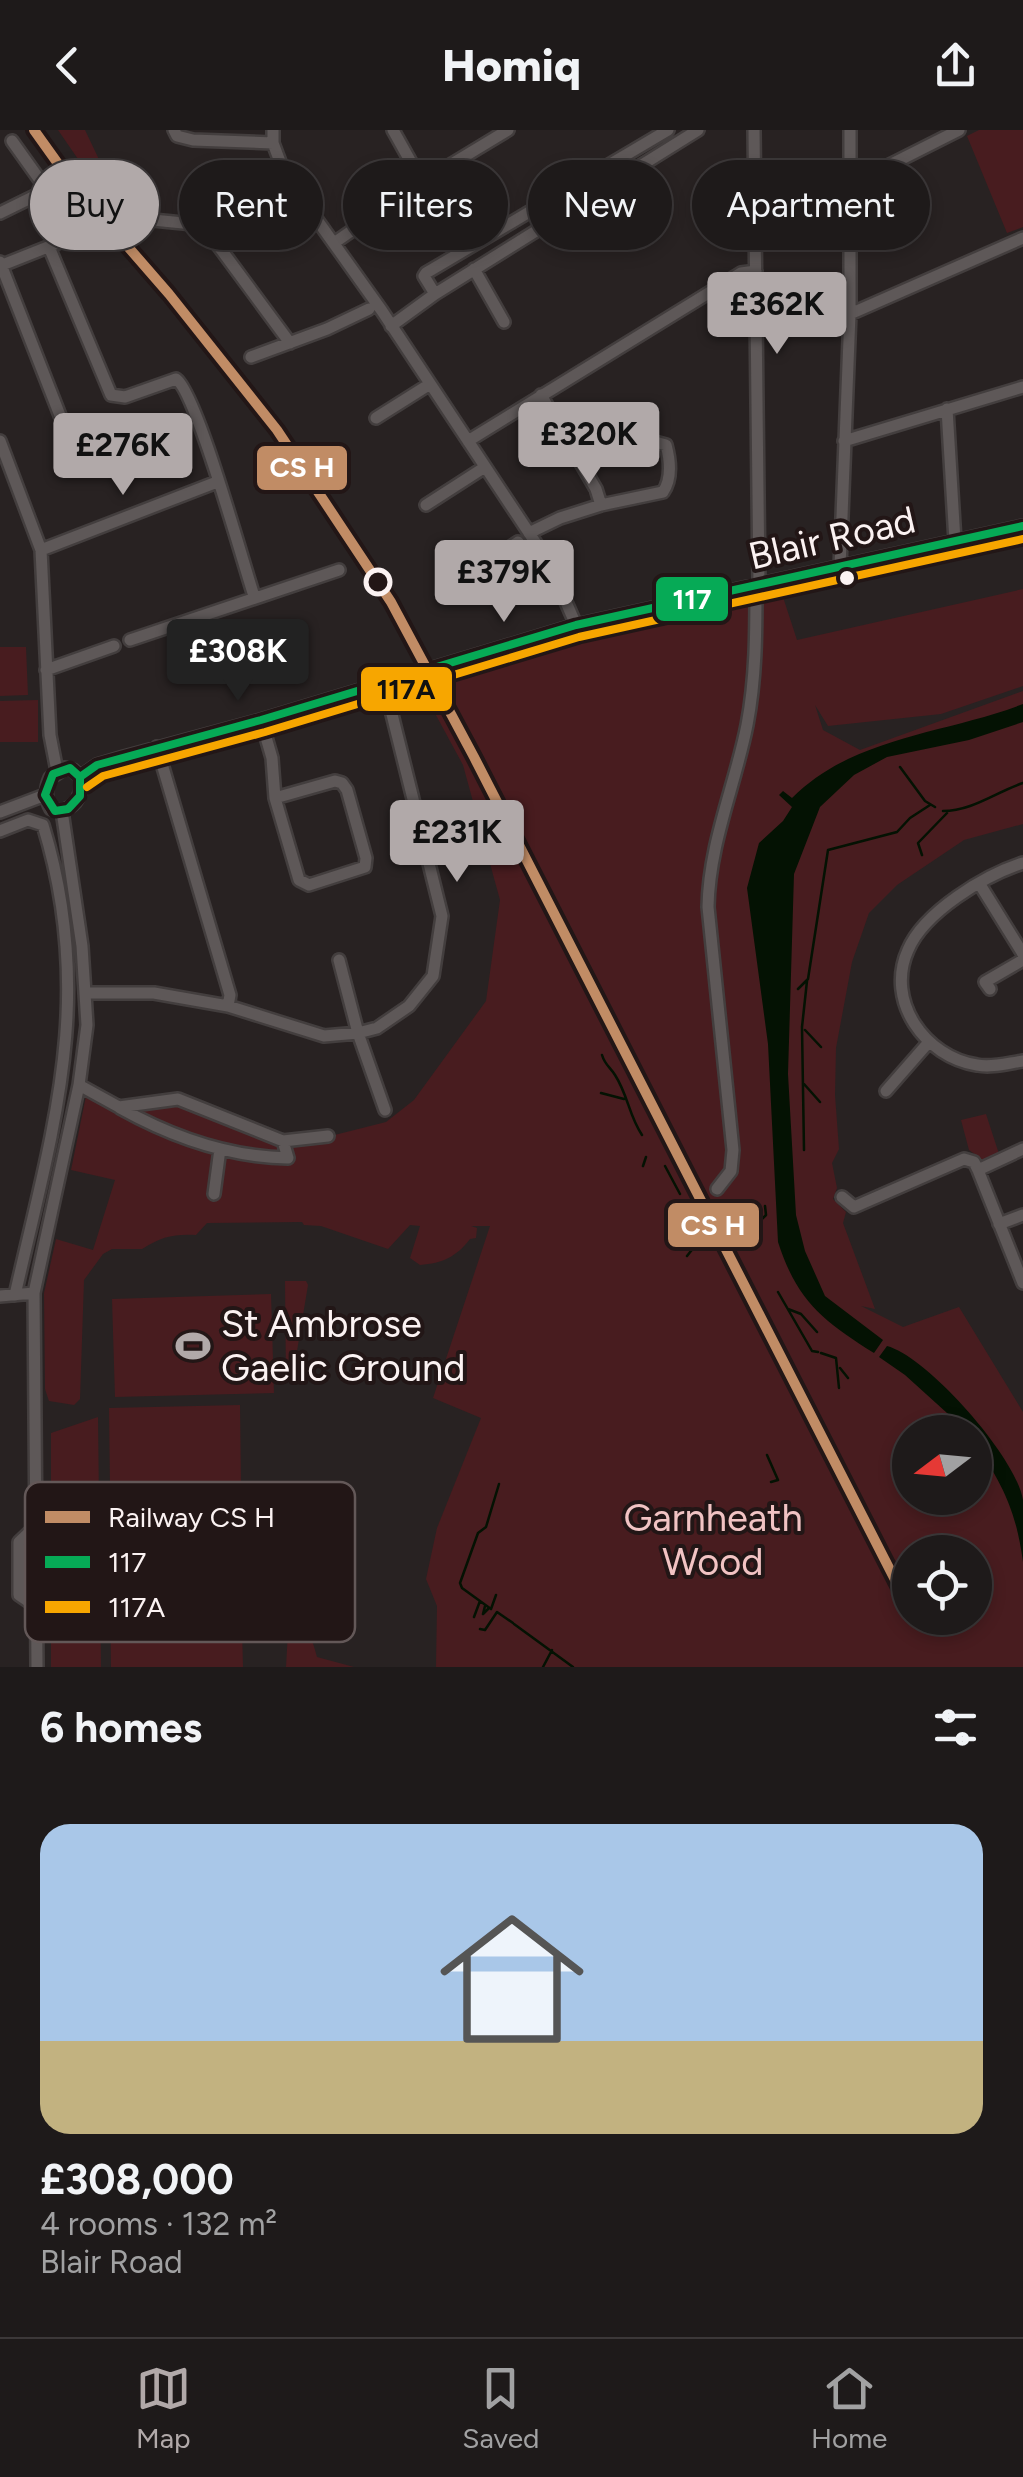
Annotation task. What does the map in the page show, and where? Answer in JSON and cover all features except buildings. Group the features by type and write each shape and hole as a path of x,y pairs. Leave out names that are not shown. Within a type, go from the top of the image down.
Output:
{"street":[{"path":"174,130 177,136 192,140 273,136 285,175 549,563 576,625"},
{"path":"392,130 409,160"},
{"path":"617,160 668,130"},
{"path":"648,160 698,130"},
{"path":"717,1190 731,1171 733,1150 708,879 746,726 755,670 758,585 754,130"},
{"path":"850,130 851,160"},
{"path":"900,160 960,130"},
{"path":"456,160 500,132"},
{"path":"0,213 47,190 12,141"},
{"path":"435,294 424,276 426,273 528,213"},
{"path":"159,222 203,226 290,343"},
{"path":"390,326 528,235"},
{"path":"334,243 343,237"},
{"path":"850,314 1023,238"},
{"path":"40,250 0,264 70,441"},
{"path":"51,250 68,284 111,395 125,397 176,379 182,383 196,414 254,596"},
{"path":"840,567 851,250"},
{"path":"474,269 504,322"},
{"path":"468,441 741,274 756,271"},
{"path":"251,357 369,309"},
{"path":"376,418 430,384"},
{"path":"844,441 1023,386"},
{"path":"541,395 596,489 601,505"},
{"path":"947,409 955,541"},
{"path":"0,441 42,550 50,735 57,771"},
{"path":"530,534 560,518 601,505 663,492 669,480 668,451 666,445 655,442"},
{"path":"426,504 485,467"},
{"path":"42,550 218,482"},
{"name":"Blair Road","path":"80,777 97,765 576,625 1023,526"},
{"path":"535,568 549,563"},
{"path":"130,640 338,570"},
{"path":"46,670 114,646"},
{"path":"87,993 154,992 228,1006 324,1036 358,1034 377,1028 409,1006 433,976 442,916 384,682"},
{"path":"261,720 272,758 276,798 302,882 309,884 364,867 366,858 342,783 335,781 276,798"},
{"path":"157,748 230,995 228,1006"},
{"path":"70,768 80,777 80,796 62,812 51,809 45,795 50,778 57,771 70,768"},
{"path":"0,812 45,795"},
{"path":"34,1482 34,1293 79,1085 87,1025 87,993 62,812"},
{"path":"0,831 28,820 43,825 54,863 69,976 64,1068 15,1295"},
{"path":"1023,864 979,883 926,922 906,952 902,982 910,1017 928,1043 961,1061 980,1066 1023,1061"},
{"path":"979,883 1023,956 985,982"},
{"path":"339,960 358,1034 384,1110"},
{"path":"886,1091 928,1043"},
{"path":"64,1068 80,1069"},
{"path":"79,1085 176,1136 220,1149 288,1158 282,1141"},
{"path":"119,1107 178,1099 282,1141 328,1136"},
{"path":"214,1194 220,1149"},
{"path":"978,1170 1023,1149"},
{"path":"842,1197 854,1207 964,1159 974,1162 1023,1283"},
{"path":"999,1224 1023,1215"},
{"path":"0,1296 34,1293"},
{"path":"25,1536 18,1542 19,1594 25,1598"},
{"path":"36,1642 37,1667"}],"green space":[{"path":"58,130 85,130 99,160 79,160"},
{"path":"979,130 1023,130 1023,227 1007,233 967,136"},
{"name":"Garnheath Wood","path":"1023,589 1023,686 941,714 828,726 815,705 823,730 860,750 1023,691 1023,824 964,840 897,885 869,913 852,962 836,1048 839,1149 832,1163 837,1188 833,1199 846,1212 843,1223 875,1309 861,1306 903,1327 959,1307 1023,1412 1023,1667 436,1667 437,1606 426,1579 437,1528 481,1418 433,1398 490,1226 471,1226 477,1228 476,1238 448,1258 420,1265 410,1258 420,1226 410,1225 388,1249 302,1222 207,1223 196,1235 167,1237 142,1249 112,1249 103,1254 84,1280 80,1399 74,1405 49,1401 45,1389 44,1293 56,1239 93,1250 115,1180 71,1170 86,1096 127,1107 174,1102 299,1144 386,1122 414,1100 486,1001 500,900 463,765 431,706 424,680 618,626 782,594 797,640"},
{"path":"0,647 26,647 28,695 0,696"},
{"path":"38,700 38,742 0,742 0,701"},
{"path":"986,1114 999,1154 983,1160 969,1150 961,1120"},
{"path":"285,1281 306,1281 308,1285 292,1381 286,1381"},
{"name":"St Ambrose Gaelic Ground","path":"271,1294 274,1393 115,1397 112,1299"},
{"path":"240,1405 241,1482 110,1482 109,1408"},
{"path":"98,1417 99,1482 51,1482 51,1433"},
{"path":"51,1642 101,1642 101,1667 51,1667"},
{"path":"111,1642 242,1642 243,1667 111,1667"},
{"path":"287,1642 312,1642 317,1657 354,1667 286,1667"}],"shaded area":[{"path":"1023,704 1023,722 969,740 887,757 854,775 820,807 794,874 788,1074 796,1215 805,1251 825,1296 883,1340 874,1353 814,1308 794,1280 778,1242 768,1044 747,888 759,843 792,807 779,795 783,791 792,798 843,761 872,749"},
{"path":"887,1346 904,1354 946,1388 971,1415 949,1415 879,1357"},
{"path":"992,1442 1017,1482 1023,1500 1023,1562 1012,1513 992,1471"}],"waterway":[{"path":"900,767 925,801 935,807"},
{"path":"943,811 974,805 1023,783"},
{"path":"798,989 808,979 828,850 897,832 930,805"},
{"path":"922,855 918,843 947,813"},
{"path":"804,1150 802,1027 807,981"},
{"path":"805,1030 821,1047"},
{"path":"602,1055 642,1135"},
{"path":"804,1084 820,1102"},
{"path":"601,1093 624,1099"},
{"path":"643,1166 646,1157"},
{"path":"665,1166 680,1194"},
{"path":"758,1223 766,1215 765,1206"},
{"path":"747,1221 748,1212 753,1218 756,1210"},
{"path":"687,1256 702,1237 696,1218"},
{"path":"778,1292 812,1351 818,1352"},
{"path":"788,1309 801,1314 817,1332"},
{"path":"821,1353 836,1358 839,1388"},
{"path":"840,1368 848,1378"},
{"path":"767,1455 778,1480 771,1482"},
{"path":"496,1595 491,1609 460,1583 478,1533 486,1527 499,1484"},
{"path":"474,1617 480,1601"},
{"path":"485,1606 483,1614 488,1609"},
{"path":"480,1629 485,1630 497,1612 513,1623"},
{"path":"514,1624 573,1667"},
{"path":"543,1667 552,1650"}],"transit line":[{"path":"34,130 69,179 169,294 277,430 391,602 892,1574"},
{"name":"117","path":"80,777 97,765 576,625 1023,526"},
{"name":"117A","path":"87,787 103,776 265,732 579,637 1023,539"},
{"name":"117","path":"70,768 80,777 80,796 68,809 55,811 45,795 53,774 70,768"}],"place":[{"name":"St Ambrose Gaelic Ground","path":"193,1346"}]}
